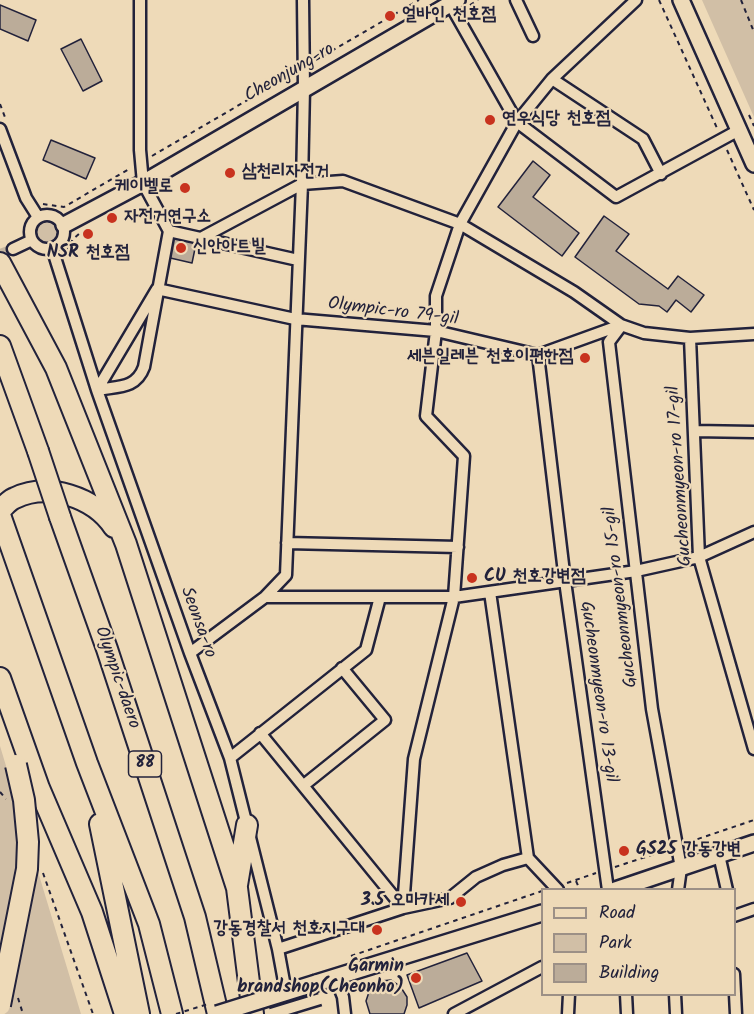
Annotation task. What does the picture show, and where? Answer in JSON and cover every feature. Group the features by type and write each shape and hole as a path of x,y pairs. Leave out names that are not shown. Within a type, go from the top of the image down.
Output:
{"highway":[{"path":"6,256 57,368 126,544 237,888 253,1014"},
{"name":"Olympic-daero","path":"0,346 107,649 195,917 217,1014"},
{"path":"0,510 13,498 34,491 75,495 107,516 126,544"},
{"path":"0,515 87,763 149,924 172,1014"},
{"path":"0,1005 27,870 28,842 24,800 3,687"},
{"path":"3,687 39,788 92,912 125,1014"},
{"path":"87,763 139,1014"},
{"path":"237,888 247,825"},
{"path":"250,978 261,1014"}],"main road":[{"path":"681,0 754,164"},
{"name":"Cheonjung-ro","path":"64,225 143,183 454,2"},
{"path":"620,888 754,843"},
{"path":"217,1014 541,914"}],"street":[{"path":"98,390 131,384 140,377 144,367 169,231 143,183 140,0"},
{"path":"190,653 265,597 286,575 302,184 303,0"},
{"path":"516,0 533,36"},
{"path":"403,908 414,759 454,597 464,456 426,416 436,331 436,296 460,224 517,122 552,79 636,0"},
{"path":"454,2 517,122 616,197 739,130"},
{"path":"552,79 643,139 661,174"},
{"path":"0,129 26,198 38,217"},
{"path":"201,238 302,184 343,181 460,224 574,292 621,325 644,333 690,338 754,334"},
{"path":"54,215 64,225 63,239 60,244 52,248 38,247 32,240 31,226 38,217 54,215"},
{"path":"169,231 298,260"},
{"path":"6,256 32,240"},
{"name":"Seonsa-ro","path":"52,248 98,390 190,653 230,758 278,949 290,1014"},
{"path":"98,390 157,289"},
{"name":"Olympic-ro 79-gil","path":"157,289 295,319 436,331 538,355"},
{"path":"538,355 621,325"},
{"name":"Gucheonmyeon-ro 15-gil","path":"621,325 609,342 652,709 681,868 678,888"},
{"name":"Gucheonmyeon-ro 17-gil","path":"690,338 699,557 754,749"},
{"name":"Gucheonmyeon-ro 13-gil","path":"538,355 566,581 606,870 616,888"},
{"path":"694,431 754,432"},
{"path":"265,597 454,597 636,571 699,557 754,532"},
{"path":"287,543 458,548"},
{"path":"490,592 528,858 556,888"},
{"path":"230,758 366,650 380,597"},
{"path":"304,785 385,720 342,668"},
{"path":"261,733 403,908"},
{"path":"718,855 726,888"},
{"path":"278,949 403,908 450,898 476,877 503,865 528,858"},
{"path":"736,916 754,909"},
{"path":"454,1014 541,968"},
{"path":"335,977 343,997 345,1014"},
{"path":"568,1014 569,996"},
{"path":"626,996 627,1014"},
{"path":"675,996 676,1014"},
{"path":"736,996 736,1014"},
{"path":"271,1014 320,999"}],"path":[{"path":"43,204 64,207 419,0"},
{"path":"659,0 754,210"},
{"path":"741,0 754,33"},
{"path":"556,888 754,820"},
{"path":"42,870 93,1014"},
{"path":"576,880 579,888"},
{"path":"345,958 541,892"}],"green space":[{"path":"702,0 754,0 754,117"},
{"path":"48,219 56,223 60,231 56,239 48,243 40,239 36,231 40,223"},
{"path":"0,746 81,1014 0,1014"}],"building":[{"path":"0,5 36,20 28,41 0,29"},
{"path":"81,39 102,81 83,91 61,49"},
{"path":"51,140 95,158 86,179 43,160"},
{"path":"533,161 550,175 533,197 579,233 562,256 498,207"},
{"path":"604,216 629,234 616,251 668,289 678,276 704,295 691,312 676,300 667,312 659,306 639,304 575,257"},
{"name":"신안아트빌","path":"171,234 197,239 192,263 166,257"},
{"path":"467,953 482,981 419,1008 407,975"},
{"path":"391,980 400,986 407,997 404,1014 370,1014 366,1001 370,989 381,981"}],"tunnel":[{"path":"0,254 13,249"}],"place":[{"name":"얼바인 천호점","path":"390,16"},
{"name":"연우식당 천호점","path":"490,120"},
{"name":"삼천리자전거","path":"230,173"},
{"name":"케이벨로","path":"185,188"},
{"name":"자전거연구소","path":"112,218"},
{"name":"NSR 천호점","path":"88,234"},
{"name":"신안아트빌","path":"181,248"},
{"name":"세븐일레븐 천호이편한점","path":"585,358"},
{"name":"CU 천호강변점","path":"472,578"},
{"name":"GS25 강동강변","path":"624,851"},
{"name":"3.5 오마카세","path":"461,902"},
{"name":"강동경찰서 천호지구대","path":"377,930"},
{"name":"Garmin brandshop(Cheonho)","path":"416,978"}]}
